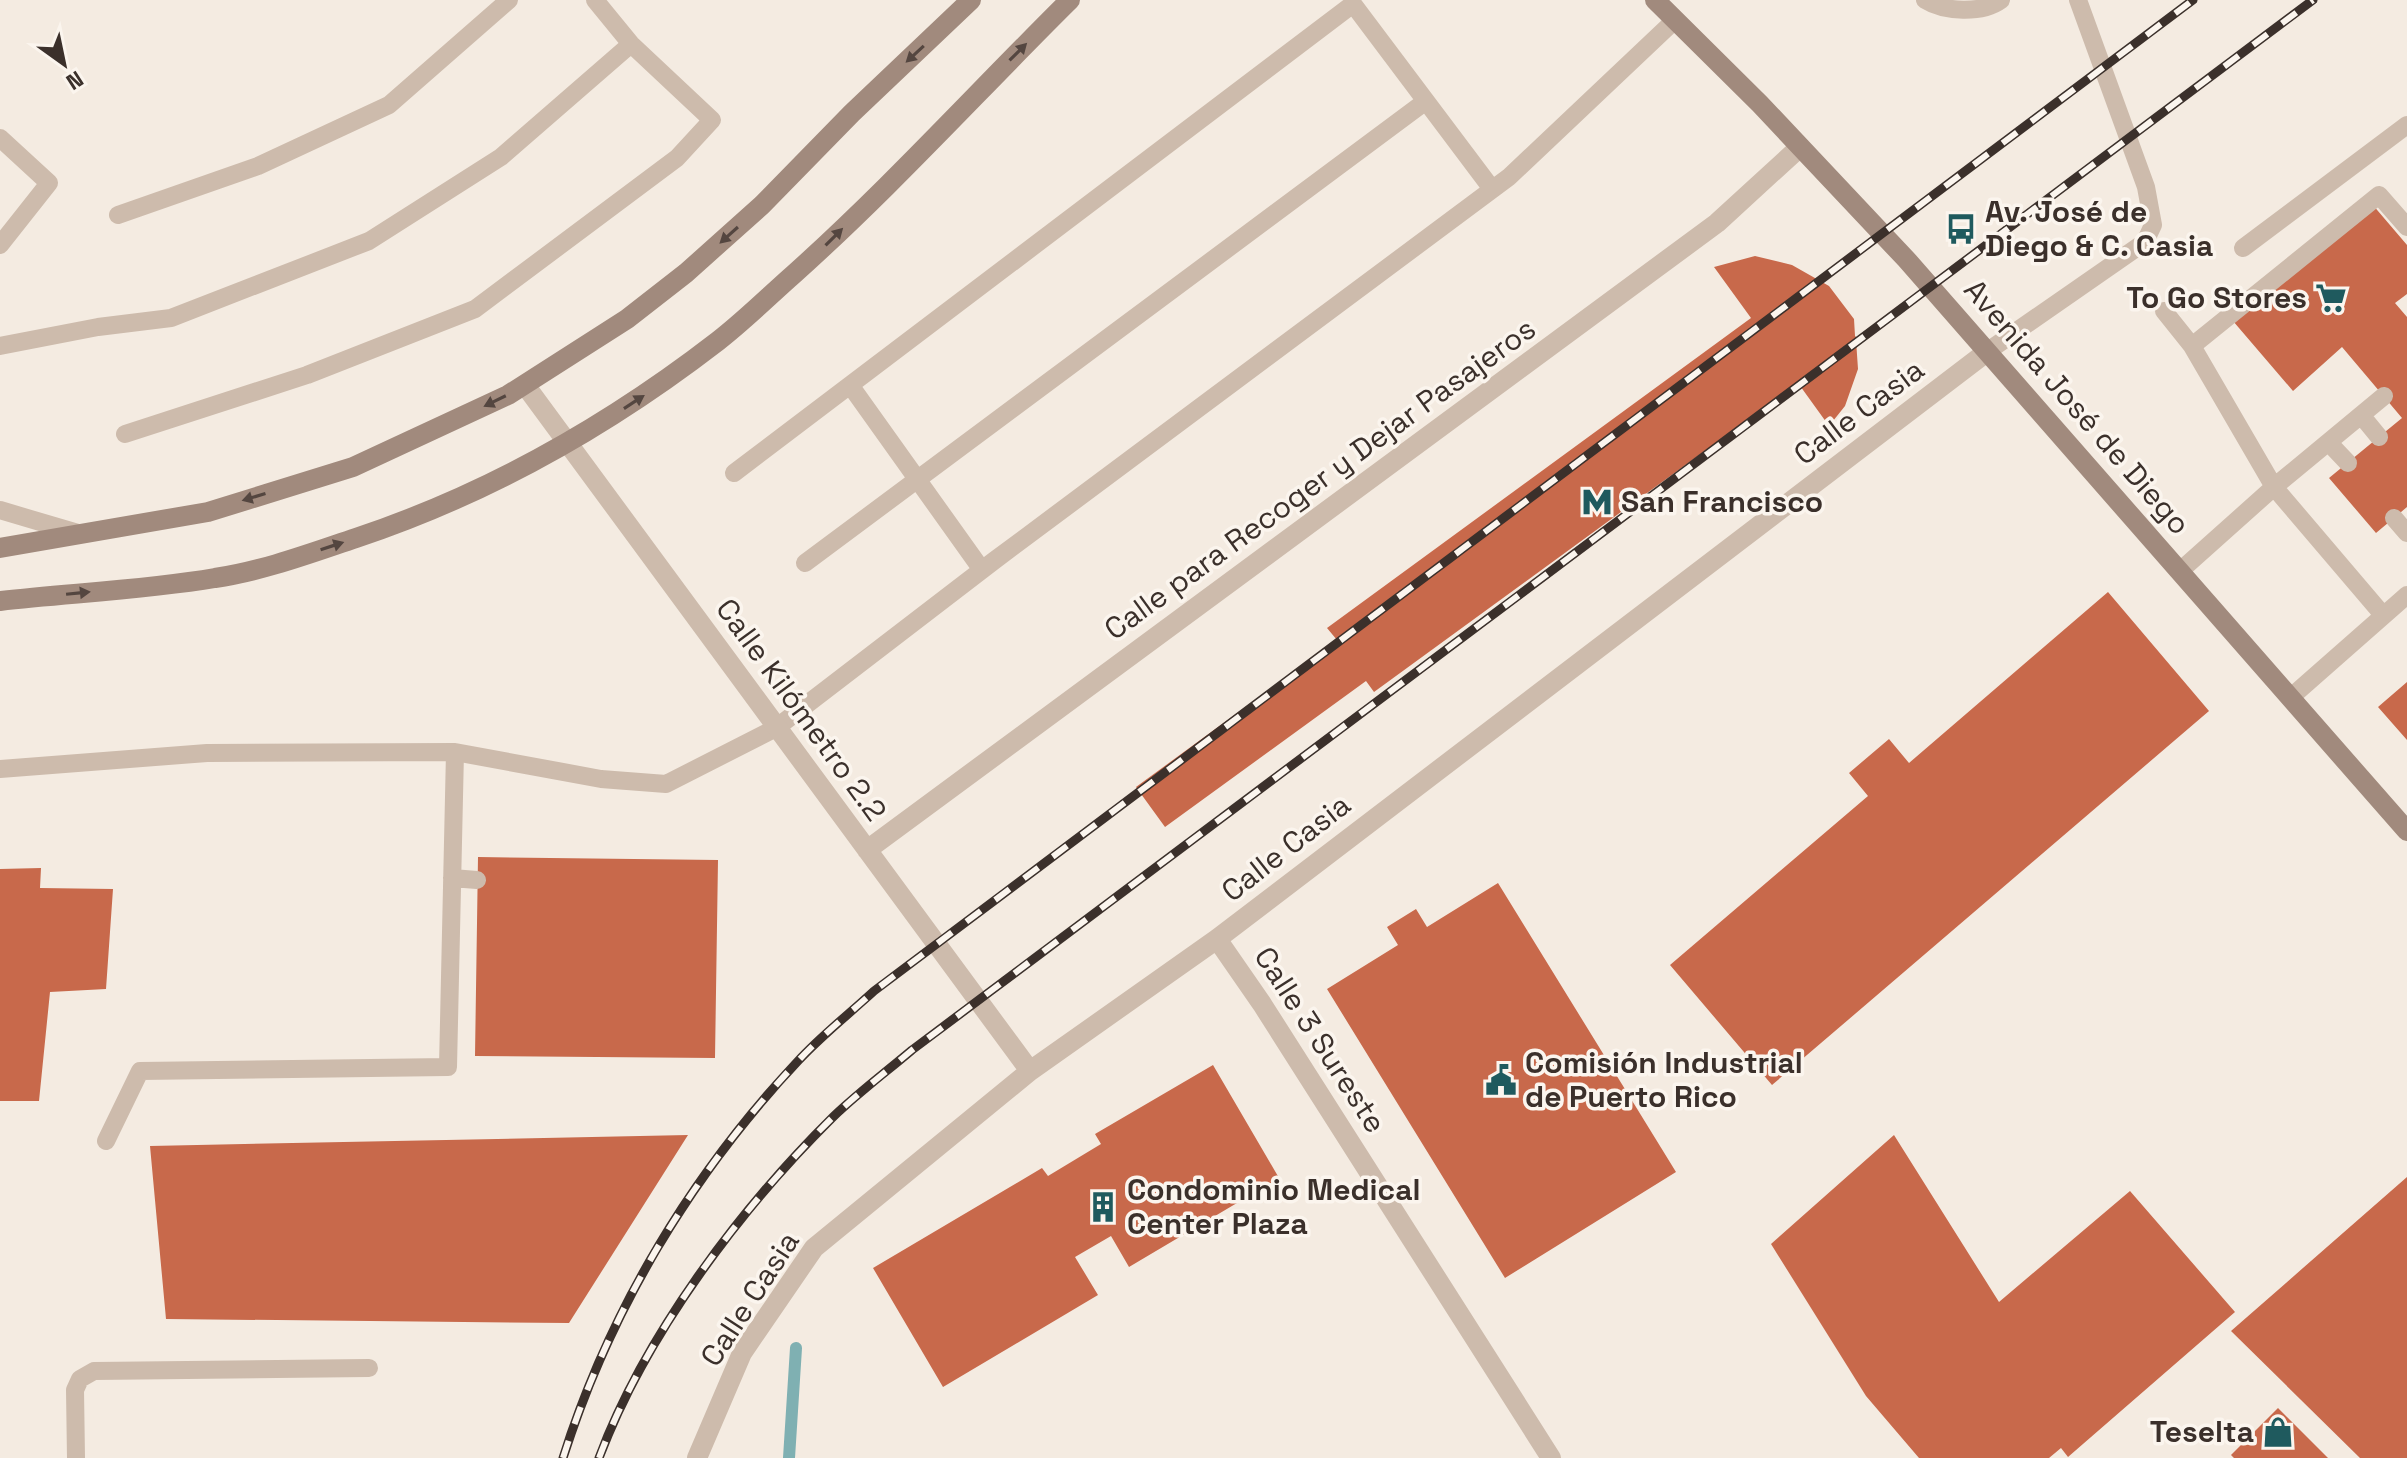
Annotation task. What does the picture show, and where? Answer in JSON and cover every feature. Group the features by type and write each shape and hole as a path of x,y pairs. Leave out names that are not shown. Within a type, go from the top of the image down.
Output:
{"main road":[{"path":"0,548 208,512 353,467 525,385 627,319 686,273 762,205 852,113 971,0"},
{"path":"0,601 217,578 302,556 410,520 494,483 568,444 649,392 732,329 823,248 1070,0"},
{"name":"Avenida José de Diego","path":"1655,0 1800,147 1988,351 2407,831"}],"street":[{"name":"Calle para Recoger y Dejar Pasajeros","path":"867,850 1717,223 1800,147"},
{"name":"Calle Casia","path":"697,1458 742,1353 814,1248 1030,1071 1217,939 1988,351"},
{"name":"Calle Kilómetro 2.2","path":"525,385 1030,1071"},
{"name":"Calle 3 Sureste","path":"1217,939 1271,1018 1551,1458"}],"lane":[{"path":"118,215 258,166 389,105 509,0"},
{"path":"125,434 307,375 475,309 677,158 712,120 631,44 595,0"},
{"path":"1925,0 1934,6 1960,10 1995,5 2001,0"},
{"path":"1988,351 2145,242 2153,225 2146,187 2078,0"},
{"path":"734,473 1353,4 1492,189"},
{"path":"0,769 207,753 455,752 601,779 666,784 776,728 982,570 1509,177 1675,20"},
{"path":"0,346 98,327 171,318 369,241 501,157 631,44"},
{"path":"805,563 1426,101"},
{"path":"2243,248 2407,125"},
{"path":"0,138 49,183 0,245"},
{"path":"2192,346 2379,195 2407,227"},
{"path":"2164,311 2192,346 2274,487 2383,615"},
{"path":"850,385 982,570"},
{"path":"2180,571 2274,487 2384,396"},
{"path":"2361,415 2379,437"},
{"path":"2329,443 2348,463"},
{"path":"0,510 81,534"},
{"path":"2394,518 2407,533"},
{"path":"2290,698 2407,595"},
{"path":"106,1141 140,1071 448,1067 455,752"},
{"path":"452,878 477,880"},
{"path":"76,1458 75,1390 80,1379 94,1371 369,1368"}],"building":[{"name":"To Go Stores","path":"2372,204 2407,245 2407,294 2395,303 2407,317 2407,507 2376,533 2329,478 2402,418 2342,347 2293,391 2233,321"},
{"path":"1755,256 1792,265 1829,286 1854,319 1858,369 1845,406 1829,426 1798,383 1374,692 1366,681 1165,827 1136,787 1337,640 1327,628 1751,318 1714,267"},
{"path":"2108,592 2209,711 1772,1085 1670,965 1868,796 1849,773 1889,739 1909,763"},
{"path":"2407,682 2407,740 2378,707"},
{"path":"478,857 718,860 715,1058 475,1056"},
{"path":"41,868 40,888 113,889 106,989 50,992 39,1101 0,1101 0,869"},
{"name":"Comisión Industrial de Puerto Rico","path":"1498,883 1676,1172 1505,1278 1327,989 1398,945 1387,927 1416,909 1427,927"},
{"name":"Condominio Medical Center Plaza","path":"1213,1065 1279,1178 1129,1267 1111,1236 1075,1257 1098,1295 943,1387 873,1268 1042,1168 1048,1176 1101,1144 1095,1134"},
{"path":"688,1135 569,1323 166,1319 150,1146"},
{"path":"1894,1135 1999,1302 2130,1191 2235,1312 2068,1457 2061,1448 2049,1458 1919,1458 1866,1396 1771,1244"},
{"path":"2407,1177 2407,1458 2360,1458 2231,1331"},
{"name":"Teselta","path":"2278,1408 2328,1458 2234,1458 2231,1455"}],"waterway":[{"path":"789,1458 796,1348"}],"railway":[{"path":"563,1458 604,1350 658,1247 723,1150 759,1105 835,1025 874,991 2193,0"},
{"path":"599,1458 642,1366 698,1276 798,1153 862,1091 912,1050 2313,0"}],"place":[{"name":"Av. José de Diego & C. Casia","path":"1961,229"},
{"name":"To Go Stores","path":"2331,298"},
{"name":"San Francisco","path":"1597,502"},
{"name":"Comisión Industrial de Puerto Rico","path":"1501,1080"},
{"name":"Condominio Medical Center Plaza","path":"1103,1207"},
{"name":"Teselta","path":"2278,1432"}]}
